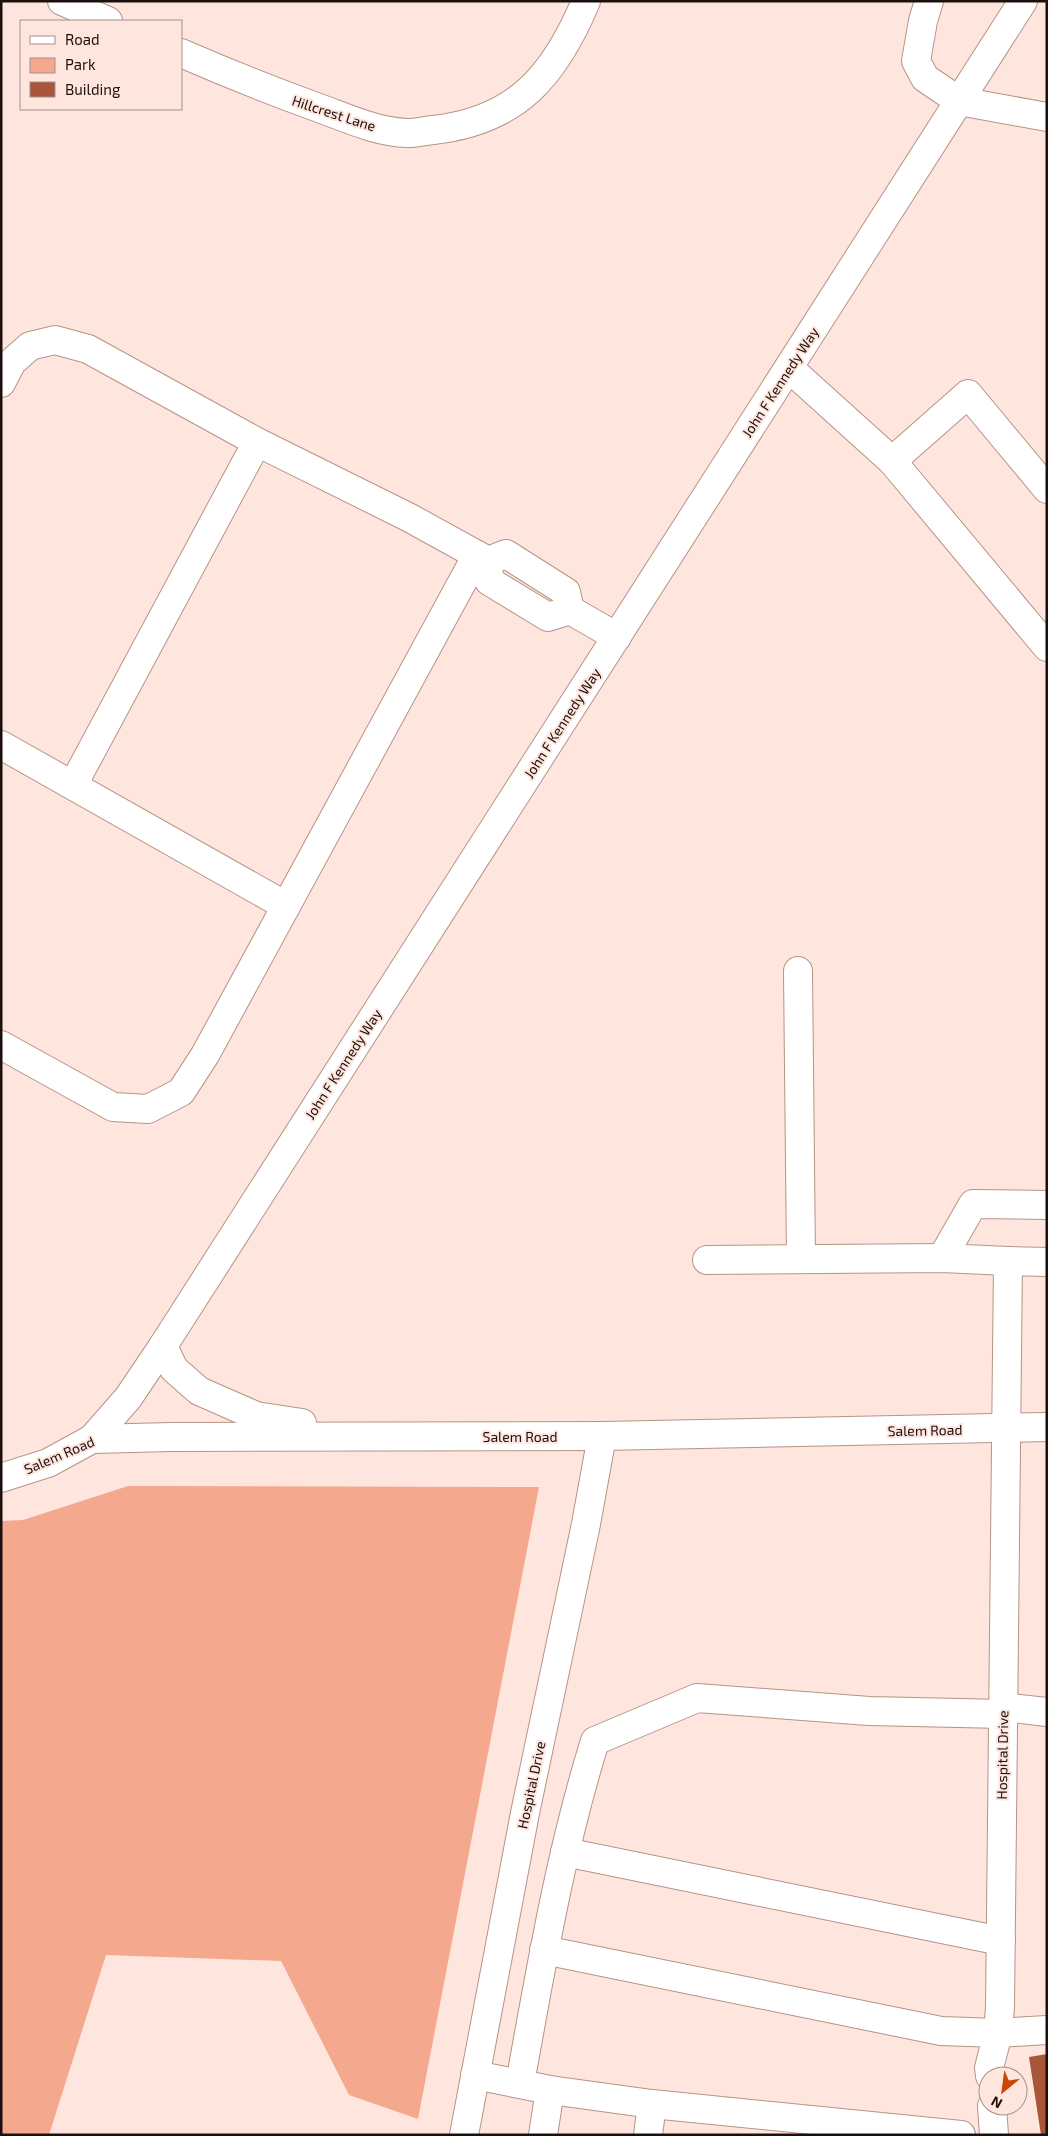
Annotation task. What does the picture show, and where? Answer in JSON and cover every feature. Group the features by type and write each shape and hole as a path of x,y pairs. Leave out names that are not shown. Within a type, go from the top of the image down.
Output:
{"street":[{"path":"62,1 106,20"},
{"name":"Hillcrest Lane","path":"182,53 272,92 364,125 406,133 451,128 491,117 529,92 554,63 576,27 586,1"},
{"path":"929,1 923,21 916,61 925,78 959,101 1047,117"},
{"name":"John F Kennedy Way","path":"92,1439 128,1398 163,1346 1023,1"},
{"path":"1,383 12,362 30,346 55,340 88,349 257,442 410,518 482,558 488,581 548,618 570,610 617,637"},
{"path":"789,368 892,461 1047,647"},
{"path":"892,461 968,394 1047,489"},
{"path":"73,785 257,442"},
{"path":"1,1045 113,1107 148,1109 180,1092 205,1055 286,906 482,558"},
{"path":"1,745 286,906"},
{"path":"798,971 801,1259"},
{"path":"942,1258 973,1204 1047,1205"},
{"path":"707,1260 942,1258 1047,1262"},
{"name":"Hospital Drive","path":"990,2066 998,2033 1000,2007 1008,1261"},
{"path":"163,1346 174,1369 199,1391 256,1416 388,1436"},
{"name":"Salem Road","path":"1,1478 48,1462 92,1439 602,1436 1047,1427"},
{"name":"Hospital Drive","path":"464,2135 525,1813 586,1524 602,1436"},
{"path":"520,2083 554,1898 595,1741 697,1698 869,1711 1047,1712"},
{"path":"565,1852 1001,1941"},
{"path":"544,1950 941,2031 998,2033 1047,2030"},
{"path":"475,2075 550,2090 652,2104 961,2135"},
{"path":"543,2135 550,2090"},
{"path":"648,2135 652,2104"},
{"path":"993,2116 994,2135"}],"green space":[{"path":"128,1486 539,1487 418,2119 349,2095 281,1961 106,1955 49,2135 1,2135 1,1521 23,1520"}],"building":[{"path":"1047,2054 1047,2135 1041,2135 1029,2057"}]}
